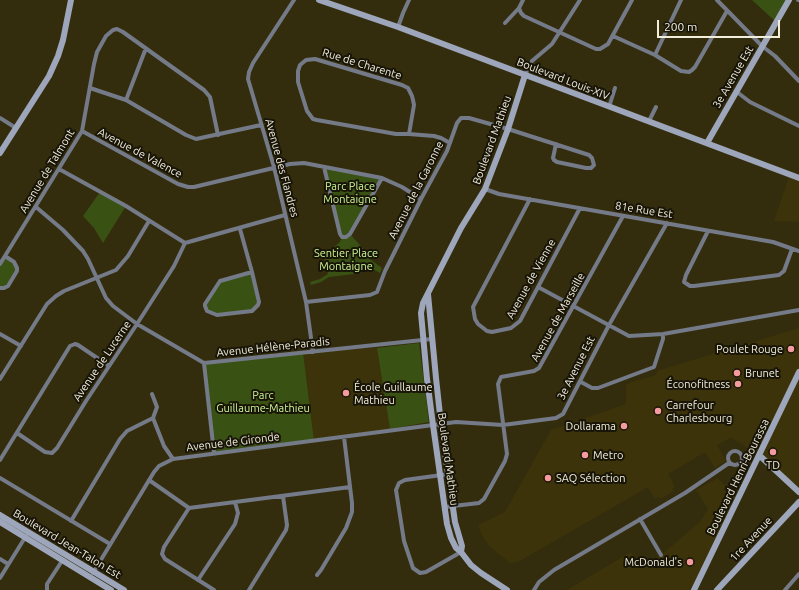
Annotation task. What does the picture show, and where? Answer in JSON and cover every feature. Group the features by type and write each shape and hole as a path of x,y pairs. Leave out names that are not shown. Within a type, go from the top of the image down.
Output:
{"street":[{"path":"0,153 49,76 63,40 71,0"},
{"name":"Avenue des Flandres","path":"294,0 258,54 249,72 248,79 274,168 306,302 313,352"},
{"name":"Boulevard Louis-XIV","path":"319,0 398,27 799,178"},
{"path":"398,27 410,0"},
{"path":"505,23 519,8 523,0"},
{"name":"Boulevard Mathieu","path":"507,590 480,573 471,565 456,548 451,538 447,524 433,425 421,313 423,303 461,228 485,190 508,129 525,75 532,61 552,44 580,0"},
{"path":"519,8 521,14 524,16 596,49 600,49 608,44 632,0"},
{"path":"655,55 681,0"},
{"path":"717,0 799,81"},
{"name":"3e Avenue Est","path":"708,143 789,0"},
{"path":"613,36 655,55 685,72 692,70 727,11"},
{"name":"Avenue de Talmont","path":"0,264 82,131 97,52 110,32 117,29 123,32 204,90 210,97 218,135"},
{"path":"126,100 146,48"},
{"name":"Rue de Charente","path":"409,134 414,105 408,88 315,59 306,60 300,65 298,71 298,82 307,111 313,118 396,134 434,136 450,143"},
{"path":"90,88 126,100 191,137 201,138 262,125"},
{"path":"609,107 615,88"},
{"path":"737,92 750,102 799,126"},
{"path":"649,121 656,106"},
{"name":"Avenue de la Garonne","path":"306,302 370,295 377,292 385,270 447,151 457,123 465,117 508,129"},
{"path":"0,118 16,128"},
{"path":"508,129 589,154 594,165 592,168 586,168 557,162 553,158 556,144"},
{"name":"Avenue de Valence","path":"82,131 178,184 188,187 194,187 290,164 304,163 382,178 402,186 421,199"},
{"path":"324,167 342,237 346,237 350,234 382,178"},
{"path":"59,168 126,206 149,222 185,243 285,216"},
{"name":"81e Rue Est","path":"485,190 530,200 667,222 708,231 773,242 799,251"},
{"name":"Avenue de Vienne","path":"530,200 475,302 473,312 475,318 478,324 487,331 492,332 511,328 520,321 580,208"},
{"path":"36,207 63,230 83,251 109,302 137,324 204,363"},
{"name":"Avenue de Marseille","path":"445,507 479,503 484,499 505,461 507,454 498,384 501,377 534,371 539,368 623,216"},
{"path":"0,379 47,304 64,291 116,270 123,264 149,222"},
{"name":"3e Avenue Est","path":"442,424 456,422 503,425 556,418 563,414 581,382 609,325 667,222"},
{"path":"240,229 252,272 259,302 255,310 252,311 217,315 205,309 205,304 220,281 252,272"},
{"path":"708,231 686,275 684,282 690,286 779,275 784,271 792,249"},
{"name":"Avenue de Lucerne","path":"17,433 45,452 52,453 55,451 108,366 174,266 185,243"},
{"path":"0,288 8,286 17,271 14,262 5,256"},
{"path":"538,287 629,336 663,334 799,310"},
{"name":"Boulevard Mathieu","path":"428,294 442,424 455,522 462,546 461,552"},
{"path":"0,334 21,346"},
{"path":"581,382 592,388 598,388 654,367 663,339 663,334"},
{"name":"Avenue Hélène-Paradis","path":"214,453 204,363 432,339"},
{"path":"0,460 70,346 78,345 108,366"},
{"name":"Boulevard Henri-Bourassa","path":"695,590 799,372"},
{"path":"152,394 156,407 153,418 164,446 173,459"},
{"path":"71,521 127,431 153,418"},
{"name":"Avenue de Gironde","path":"92,574 149,480 159,466 173,459 442,424"},
{"path":"317,575 350,520 352,503 344,437"},
{"path":"759,455 799,492"},
{"path":"534,590 539,582 554,570 685,493 729,463"},
{"path":"449,474 405,480 399,483 396,490 404,541 413,568 420,573 426,572 461,552"},
{"path":"0,478 110,544"},
{"path":"149,480 190,508 350,487"},
{"path":"249,590 286,530 287,524 283,496"},
{"path":"198,580 235,524 238,513 235,502"},
{"name":"1re Avenue","path":"717,590 799,502"},
{"path":"190,508 164,548 162,554 165,560 214,590"},
{"name":"Boulevard Jean-Talon Est","path":"0,515 62,561 124,590"},
{"path":"640,519 661,555"},
{"name":"Boulevard Jean-Talon Est","path":"0,522 26,534 92,574 111,590"},
{"path":"0,578 26,534"},
{"path":"0,559 8,564"},
{"path":"47,590 47,584 62,561"},
{"path":"785,590 799,574"},
{"path":"794,580 799,583"}],"shaded area":[{"path":"790,174 799,178 799,222 774,221"},
{"path":"799,328 799,492 759,455 752,452 736,438 746,449 734,439 730,438 717,445 726,461 715,468 705,452 668,474 675,487 672,489 674,491 660,499 659,497 655,499 648,487 518,562 510,563 490,547 482,535 478,525 505,512 551,430 626,404 626,384 656,375 657,371"},
{"path":"377,348 390,429 314,441 303,352"},
{"path":"718,478 725,486 723,490 739,498 694,590 567,590 631,552 640,568 661,555 700,522 708,509 696,490"}],"green space":[{"path":"752,0 789,0 776,22"},
{"name":"Parc Place Montaigne","path":"324,167 382,178 350,234 368,254 367,257 382,268 380,273 362,263 354,274 329,277 321,282 311,285 310,282 320,279 328,274 324,256 340,242 342,237"},
{"path":"100,192 126,206 103,243 94,228 83,216"},
{"path":"5,256 17,268 8,286 0,288 0,264"},
{"path":"252,272 259,302 255,310 217,315 210,313 205,304 218,283"},
{"path":"419,343 429,422 390,429 377,348"},
{"name":"Parc Guillaume-Mathieu","path":"303,352 314,441 214,453 204,363"}],"place":[{"name":"Poulet Rouge","path":"791,349"},
{"name":"Brunet","path":"737,373"},
{"name":"Éconofitness","path":"738,384"},
{"name":"École Guillaume Mathieu","path":"346,393"},
{"name":"Carrefour Charlesbourg","path":"658,411"},
{"name":"Dollarama","path":"624,426"},
{"name":"TD","path":"773,452"},
{"name":"Metro","path":"585,455"},
{"name":"SAQ Sélection","path":"548,478"},
{"name":"McDonald's","path":"690,562"}],"park label":[{"name":"Sentier Place Montaigne","path":"346,259"}]}
